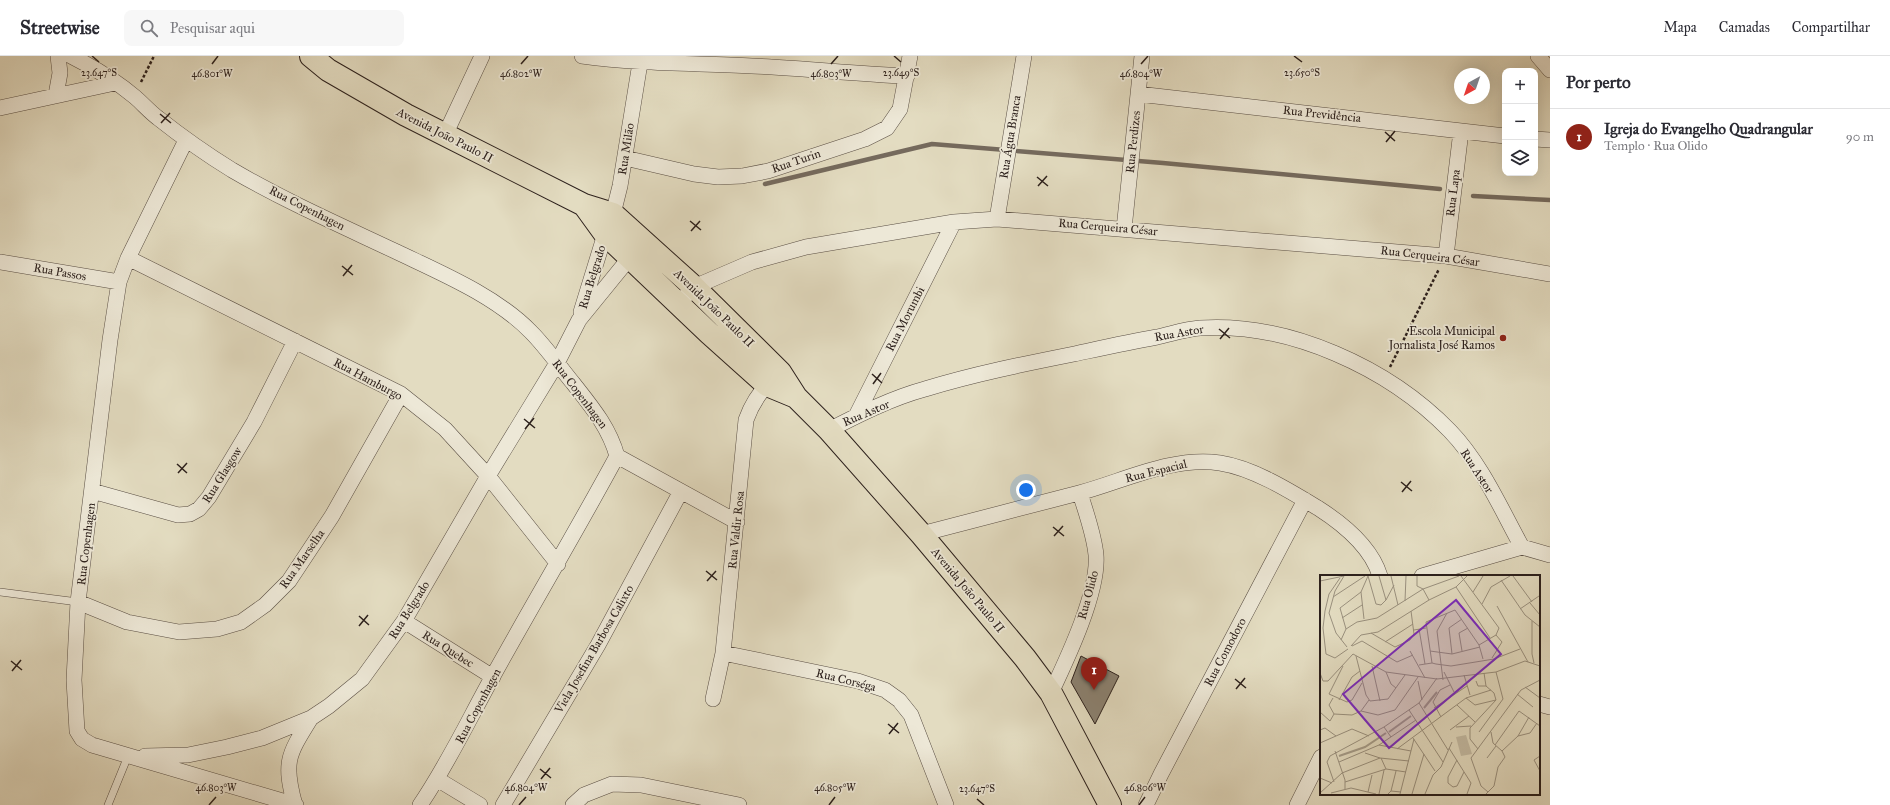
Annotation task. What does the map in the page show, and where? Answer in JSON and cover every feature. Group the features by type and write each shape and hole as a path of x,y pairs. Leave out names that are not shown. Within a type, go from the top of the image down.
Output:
{"main road":[{"name":"Avenida João Paulo II","path":"311,56 328,70 406,115 584,205 613,214 694,288 774,378"},
{"name":"Avenida João Paulo II","path":"584,205 605,234 709,333 774,378 796,397 829,430 921,534 1020,652 1051,693 1110,805"}],"street":[{"path":"56,95 60,73 58,56"},
{"name":"Rua Copenhagen","path":"71,56 88,65 134,96 157,118 186,140 235,171 331,220 444,274 484,297 530,331 557,362 597,413 612,440 617,456 437,779 420,805"},
{"path":"445,135 482,56"},
{"path":"582,56 640,63 781,67 907,76"},
{"name":"Rua Turin","path":"625,158 694,174 718,177 742,176 768,171 880,132 893,121 900,109 910,56"},
{"name":"Rua Água Branca","path":"997,218 1024,56"},
{"name":"Rua Perdizes","path":"1124,229 1142,56"},
{"path":"1538,56 1550,70"},
{"name":"Rua Milão","path":"605,234 613,214 625,158 640,63"},
{"path":"0,108 115,83"},
{"name":"Rua Previdência","path":"1138,94 1502,136"},
{"name":"Rua Lapa","path":"1446,256 1461,131"},
{"path":"1538,139 1550,140"},
{"name":"Rua Copenhagen","path":"186,140 128,258 119,282 110,340 78,602 74,680 77,731 82,739 92,745 296,805"},
{"name":"Rua Cerqueira César","path":"679,303 694,288 752,262 806,247 954,222 997,218 1446,256 1550,274"},
{"name":"Rua Morumbi","path":"856,416 954,222"},
{"name":"Rua Belgrado","path":"128,756 188,755 262,738 311,718 329,706 362,679 404,621 488,476 557,362 579,320 605,234"},
{"name":"Rua Belgrado","path":"579,320 644,242"},
{"name":"Rua Hamburgo","path":"128,258 401,394 445,429 488,476 558,564"},
{"name":"Rua Passos","path":"0,262 119,282"},
{"name":"Rua Astor","path":"829,430 856,416 923,389 998,370 1199,328 1240,328 1286,336 1324,348 1359,365 1416,402 1450,432 1481,472 1522,547"},
{"name":"Rua Glasgow","path":"92,491 178,515 190,514 199,509 209,497 254,422 295,341"},
{"name":"Rua Valdir Rosa","path":"713,699 723,653 746,420 750,409 774,378"},
{"name":"Rua Marselha","path":"78,602 127,622 179,632 217,629 241,622 265,605 289,581 332,516 401,394"},
{"path":"617,456 737,522"},
{"name":"Rua Espacial","path":"921,534 1080,493 1134,475 1188,462 1220,463 1261,476 1305,500 1337,520 1362,544 1378,568 1380,575"},
{"name":"Viela Josefina Barbosa Calixto","path":"503,805 598,645 681,491"},
{"name":"Rua Olido","path":"1051,693 1076,636 1089,598 1096,565 1093,536 1080,493"},
{"name":"Rua Comodoro","path":"1146,805 1305,500"},
{"path":"1425,575 1522,547 1550,555"},
{"name":"Rua Quebec","path":"404,621 493,677"},
{"name":"Rua Corséga","path":"723,653 858,681 885,690 911,715 946,805"},
{"path":"1540,704 1550,707"},
{"path":"296,805 288,780 288,760 298,738 311,718"},
{"path":"1297,805 1317,773 1320,761"},
{"path":"437,779 480,805"},
{"path":"573,805 584,795 612,784 641,785 739,805"}],"lane":[{"name":"Rua Marselha","path":"0,592 78,602"},
{"path":"108,805 128,756"}],"path":[{"path":"134,96 154,56"},
{"path":"1384,380 1446,256"}],"building":[{"path":"1081,656 1119,676 1095,724 1071,682"}],"waterway":[{"path":"765,184 932,144 1163,163 1440,189"},
{"path":"1473,196 1550,200"}],"place":[{"name":"Escola Municipal Jornalista José Ramos","path":"1503,338"},
{"name":"Igreja do Evangelho Quadrangular","path":"1094,690"}]}
